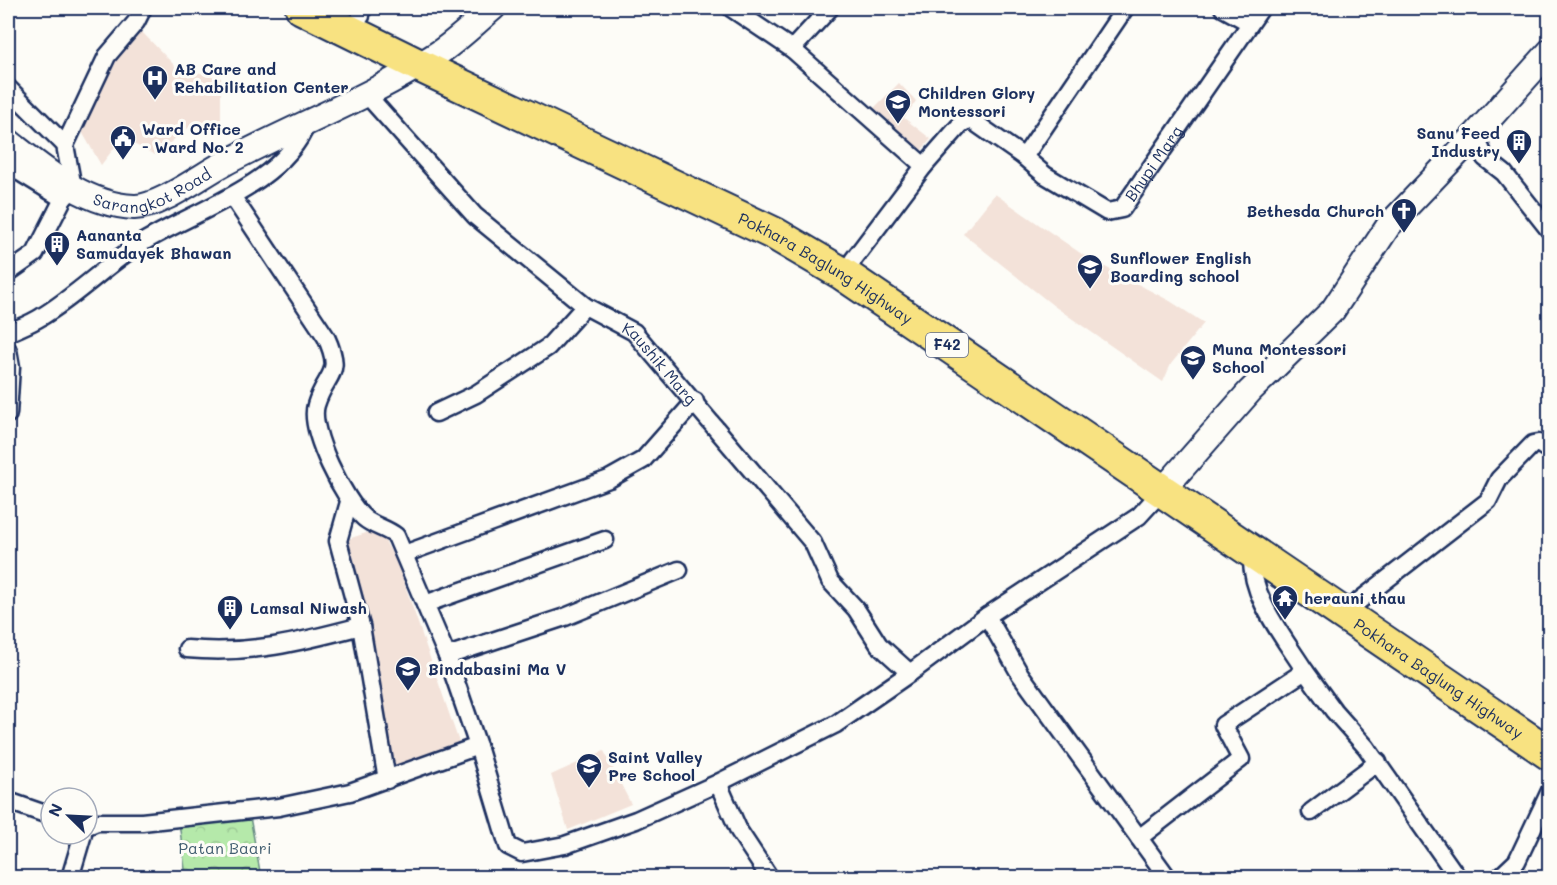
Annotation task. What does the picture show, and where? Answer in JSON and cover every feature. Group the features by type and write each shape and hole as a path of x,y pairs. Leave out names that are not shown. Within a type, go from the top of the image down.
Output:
{"highway":[{"name":"Pokhara Baglung Highway","path":"302,8 428,59 782,217 853,260 1168,484 1252,553 1550,754"},
{"name":"Pokhara Baglung Highway","path":"355,10 428,59 775,234 843,274 1168,484 1359,601 1550,728"}],"street":[{"path":"8,273 35,254 68,194 65,145 107,56 135,22 143,8"},
{"name":"Sarangkot Road","path":"8,141 68,194 136,207 175,193 223,164 367,95 428,59 493,8"},
{"path":"730,8 792,49 924,166 853,260"},
{"path":"792,49 830,8"},
{"path":"1024,157 1125,8"},
{"path":"1223,8 1250,23"},
{"name":"Bhupi Marg","path":"924,166 961,124 968,120 975,122 1045,175 1107,212 1122,209 1261,8"},
{"path":"232,196 326,337 335,356 334,371 315,407 317,429 349,502 366,520 387,529 396,536 447,656 478,746 508,846 522,853 565,845 636,820 718,783 836,724 987,616 1139,516 1250,391 1333,310 1389,225 1475,135 1550,51"},
{"path":"8,88 65,145"},
{"name":"Kaushik Marg","path":"367,95 475,216 585,306 634,332 695,401 813,543 830,581 856,609 879,645 910,673"},
{"path":"8,333 41,317 134,248 232,196 291,150 300,139 307,123"},
{"path":"1475,135 1485,158 1504,174 1550,231"},
{"path":"8,165 68,194"},
{"path":"436,413 476,394 548,347 585,306"},
{"path":"8,350 11,367 8,414"},
{"path":"404,554 609,479 643,460 695,401"},
{"path":"1359,601 1488,501 1498,478 1533,444 1538,443 1550,451"},
{"path":"349,502 338,541 361,626 387,780"},
{"path":"425,604 604,540"},
{"path":"1252,553 1251,566 1257,591 1305,671 1334,711 1378,762 1458,878"},
{"path":"447,656 566,617 679,570"},
{"path":"987,616 1020,674 1168,878"},
{"path":"188,649 214,652 274,648 361,626"},
{"path":"1139,838 1241,759 1223,724 1305,671"},
{"path":"99,822 142,822 279,807 350,792 478,746"},
{"path":"1311,812 1378,762"},
{"path":"718,783 739,831 770,878"},
{"path":"1499,878 1517,861 1550,791"},
{"path":"8,801 39,812"},
{"path":"70,878 79,846"}],"shaded area":[{"name":"AB Care and Rehabilitation Center","path":"141,31 176,67 221,78 221,132 193,124 155,155 122,138 101,165 78,125 106,64"},
{"name":"Children Glory Montessori","path":"899,83 916,101 904,118 931,139 919,153 870,112"},
{"name":"Sunflower English Boarding school","path":"995,194 1086,257 1170,301 1204,323 1171,364 1163,382 1054,306 963,234"},
{"name":"Bindabasini Ma V","path":"378,529 397,562 461,748 386,772 342,541"},
{"name":"Saint Valley Pre School","path":"604,751 631,804 568,830 551,775"}],"green space":[{"name":"Patan Baari","path":"250,817 261,877 186,877 179,822"}],"place":[{"name":"AB Care and Rehabilitation Center","path":"155,101"},
{"name":"Children Glory Montessori","path":"898,125"},
{"name":"Ward Office - Ward No. 2","path":"123,161"},
{"name":"Sanu Feed Industry","path":"1519,165"},
{"name":"Bethesda Church","path":"1404,234"},
{"name":"Aananta Samudayek Bhawan","path":"57,267"},
{"name":"Sunflower English Boarding school","path":"1090,290"},
{"name":"Muna Montessori School","path":"1193,381"},
{"name":"herauni thau","path":"1285,621"},
{"name":"Lamsal Niwash","path":"230,631"},
{"name":"Bindabasini Ma V","path":"408,692"},
{"name":"Saint Valley Pre School","path":"589,789"}]}
